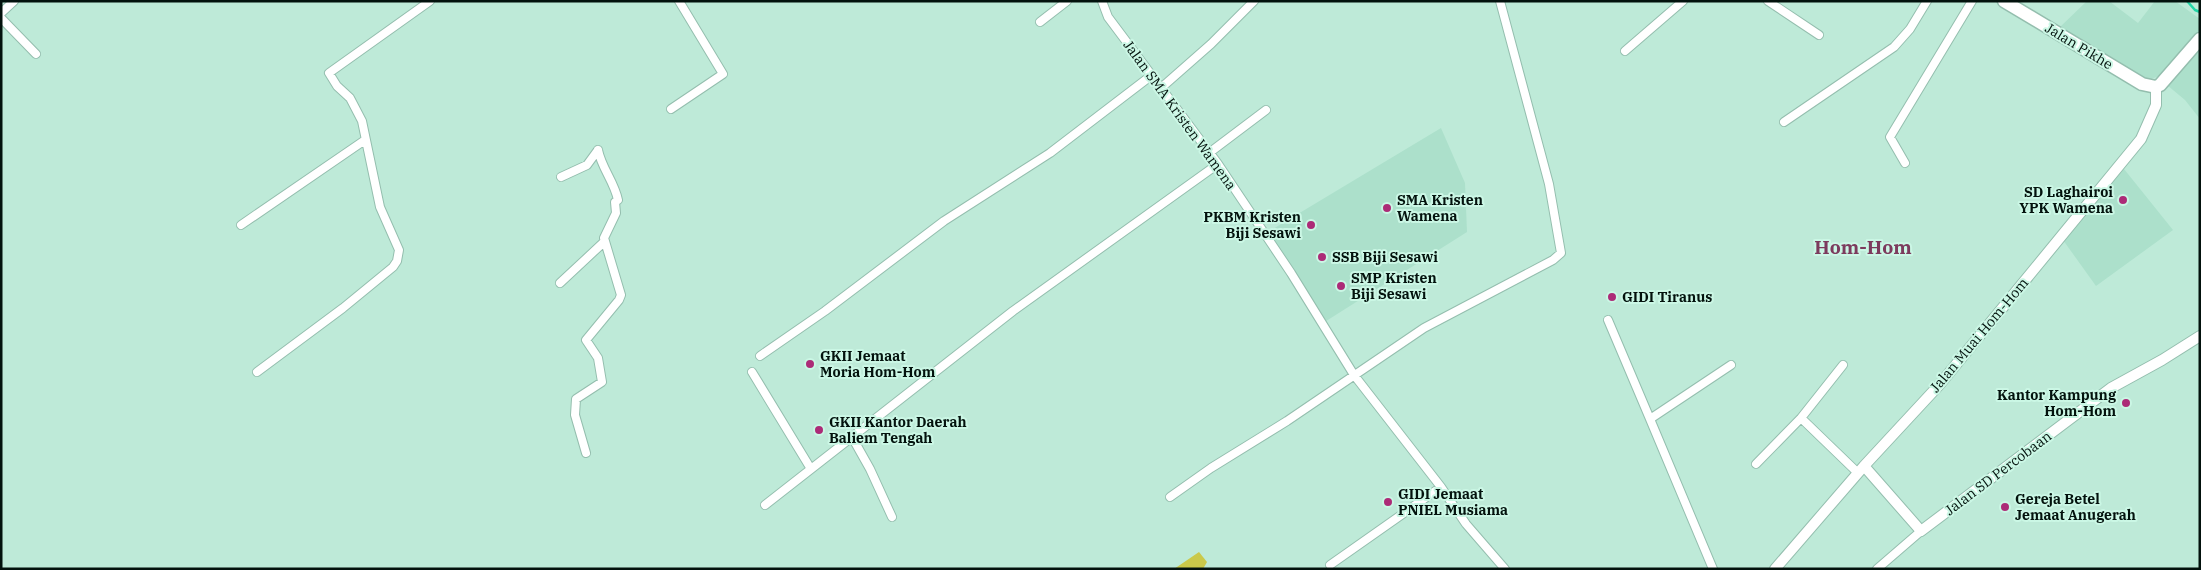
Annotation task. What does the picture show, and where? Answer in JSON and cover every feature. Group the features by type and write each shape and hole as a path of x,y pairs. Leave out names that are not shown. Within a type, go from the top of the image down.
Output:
{"highway":[{"name":"Jalan Pikhe","path":"2004,1 2142,84 2156,87"},
{"path":"2156,87 2165,80 2200,39"}],"street":[{"path":"1,13 14,1"},
{"path":"256,372 343,308 397,262 399,250 380,207 362,121 350,98 336,86 329,73 430,1"},
{"path":"671,109 723,74 678,1"},
{"path":"1040,22 1066,1"},
{"name":"Jalan SMA Kristen Wamena","path":"1102,1 1108,17 1218,164 1291,273 1354,375 1441,486 1466,524 1505,569"},
{"path":"1161,88 1211,44 1254,1"},
{"path":"1170,497 1424,328 1553,260 1562,253 1549,184 1500,1"},
{"path":"1625,51 1683,1"},
{"path":"1768,1 1819,35"},
{"path":"1784,122 1894,47 1910,29 1927,1"},
{"path":"1905,163 1890,137 1972,1"},
{"path":"1,18 36,54"},
{"path":"760,356 825,311 944,221 1050,153 1152,75"},
{"name":"Jalan Muai Hom-Hom","path":"1775,569 1861,470 1940,384 2141,139 2156,105 2156,87"},
{"path":"1209,153 1266,110"},
{"path":"241,224 365,140"},
{"path":"561,177 587,165 598,150 601,165 615,188 618,200 615,202 616,213 607,229 604,242 621,295 586,340 598,358 602,382 576,399 575,415 586,453"},
{"path":"766,505 1014,311 1218,164"},
{"path":"560,283 604,242"},
{"path":"1608,320 1713,569"},
{"name":"Jalan SD Percobaan","path":"1921,531 2111,388 2200,336"},
{"path":"1650,418 1731,365"},
{"path":"1756,464 1801,418 1843,365"},
{"path":"752,372 811,469"},
{"path":"1801,418 1861,470 1921,531 1877,569"},
{"path":"852,437 892,517"},
{"path":"1330,565 1441,486"}],"shaded area":[{"path":"2087,1 2109,1 2138,23 2155,1 2175,1 2200,19 2200,30 2159,76 2151,79 2142,77 2060,27"},
{"path":"2200,47 2200,119 2185,100 2167,85"},
{"name":"SMA Kristen Wamena","path":"1441,128 1465,183 1467,232 1323,323 1263,235"},
{"name":"SD Laghairoi YPK Wamena","path":"2124,169 2173,230 2096,286 2063,240"},
{"path":"1199,552 1207,562 1203,569 1174,569"}],"waterway":[{"path":"2187,1 2195,10 2200,12"}],"place":[{"name":"SD Laghairoi YPK Wamena","path":"2123,200"},
{"name":"SMA Kristen Wamena","path":"1387,208"},
{"name":"PKBM Kristen Biji Sesawi","path":"1311,225"},
{"name":"SSB Biji Sesawi","path":"1322,257"},
{"name":"SMP Kristen Biji Sesawi","path":"1341,286"},
{"name":"GIDI Tiranus","path":"1612,297"},
{"name":"GKII Jemaat Moria Hom-Hom","path":"810,364"},
{"name":"Kantor Kampung Hom-Hom","path":"2126,403"},
{"name":"GKII Kantor Daerah Baliem Tengah","path":"819,430"},
{"name":"GIDI Jemaat PNIEL Musiama","path":"1388,502"},
{"name":"Gereja Betel Jemaat Anugerah","path":"2005,507"}],"district":[{"name":"Hom-Hom","path":"1863,247"}]}
